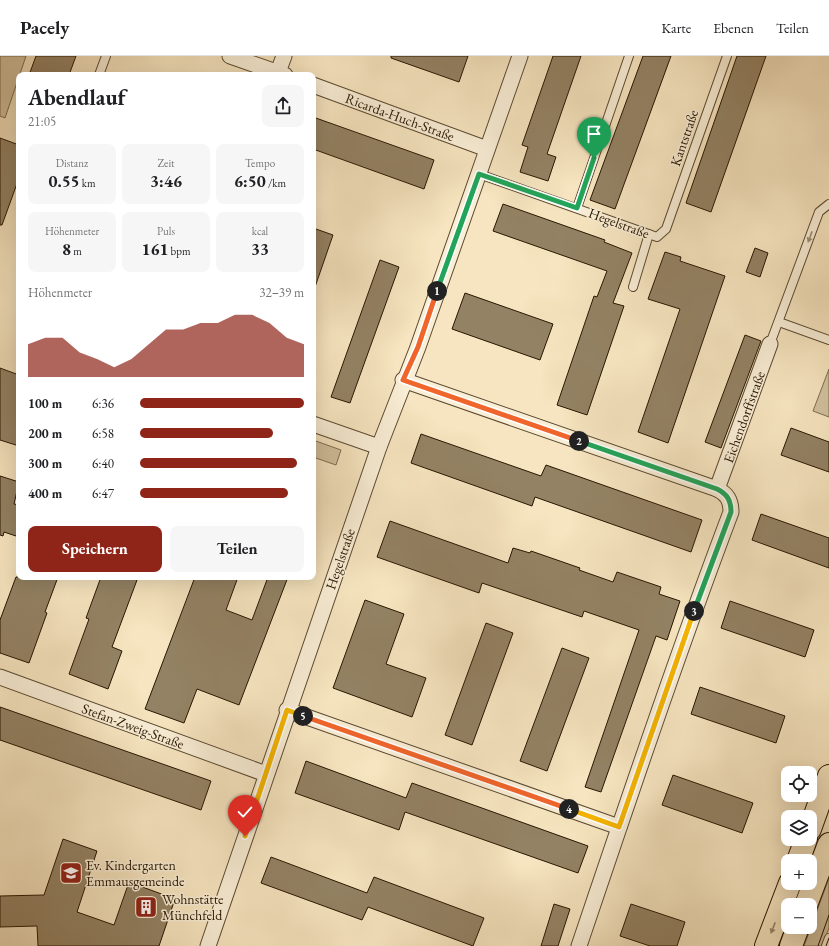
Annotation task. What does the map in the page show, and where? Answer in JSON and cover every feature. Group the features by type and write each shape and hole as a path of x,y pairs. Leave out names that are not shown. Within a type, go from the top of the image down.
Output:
{"highway":[{"path":"817,810 829,776"},
{"path":"809,898 829,844"},
{"path":"766,946 787,890"},
{"path":"791,946 795,934"}],"street":[{"path":"230,56 276,72"},
{"path":"282,72 284,56"},
{"name":"Hegelstraße","path":"208,946 287,710 379,447 403,380 418,347 520,56"},
{"name":"Ricarda-Huch-Straße","path":"316,86 488,149"},
{"name":"Eichendorffstraße","path":"717,489 770,344"},
{"path":"403,380 717,489 724,492 729,498 731,504 731,512 703,586 579,946"},
{"path":"316,425 379,447"},
{"name":"Stefan-Zweig-Straße","path":"0,677 266,774"},
{"path":"287,710 619,827"}],"lane":[{"path":"100,72 106,56"},
{"path":"577,208 629,56"},
{"name":"Kantstraße","path":"666,229 727,56"},
{"name":"Hegelstraße","path":"479,174 657,237 666,229"},
{"path":"770,344 819,212 829,204"},
{"path":"633,287 649,234"},
{"path":"779,322 829,340"},
{"path":"826,946 829,938"}],"shaded area":[{"path":"0,56 26,56 21,72 16,72 16,86 5,118 0,116"},
{"path":"829,369 829,417 813,411"},
{"path":"316,441 341,450 336,465 316,458"},
{"path":"829,878 829,928 822,946 804,946 808,934 817,934 817,911"}],"building":[{"path":"36,56 76,56 70,72 30,72"},
{"path":"391,56 468,56 459,82 391,58"},
{"path":"553,56 581,56 547,154 556,157 548,181 520,172 528,147 522,145"},
{"path":"643,56 671,56 615,209 590,200"},
{"path":"737,56 766,56 711,212 686,203"},
{"path":"316,118 434,160 424,189 316,150"},
{"path":"0,138 16,144 16,186 2,225 0,225"},
{"path":"503,204 605,240 604,242 632,253 613,303 624,306 587,415 557,405 594,296 597,297 607,271 493,231"},
{"path":"316,229 333,235 316,284"},
{"path":"755,248 768,253 760,277 746,272"},
{"path":"665,252 681,257 680,261 725,276 668,443 638,432 680,309 648,299"},
{"path":"380,260 399,267 350,403 331,397"},
{"path":"465,293 553,324 540,360 452,329"},
{"path":"745,335 761,341 721,448 705,442"},
{"path":"0,368 16,374 16,445 0,440"},
{"path":"791,428 829,442 829,472 781,455"},
{"path":"421,434 541,476 546,465 702,520 691,552 535,497 532,506 411,463"},
{"path":"0,476 16,481 16,495 14,504 16,504 16,536 4,532 3,536 0,535"},
{"path":"761,514 829,538 829,568 752,540"},
{"path":"390,521 508,563 513,548 530,553 531,551 580,568 579,570 613,582 617,572 661,587 659,594 680,601 667,640 656,636 601,792 585,787 639,630 584,611 582,617 482,583 479,593 377,557"},
{"path":"16,577 16,580 57,580 29,663 0,653 0,620"},
{"path":"100,580 137,580 112,647 122,651 108,689 69,674 89,619 86,618"},
{"path":"194,580 237,580 226,610 252,620 267,580 287,580 239,705 197,689 184,723 145,709"},
{"path":"365,600 404,614 386,664 426,678 412,717 333,688"},
{"path":"730,601 814,630 805,657 721,628"},
{"path":"486,623 513,633 472,745 445,735"},
{"path":"562,648 589,658 547,771 520,761"},
{"path":"700,687 785,716 776,743 691,714"},
{"path":"0,707 211,781 201,810 0,740"},
{"path":"306,761 406,798 412,783 588,846 578,873 405,812 399,830 295,793"},
{"path":"673,775 753,803 742,833 662,805"},
{"path":"63,839 97,851 77,912 114,925 129,882 175,899 159,946 38,946 37,926 0,927 0,896 44,895"},
{"path":"271,857 367,893 374,877 484,918 473,946 368,907 362,920 261,883"},
{"path":"554,904 570,909 558,946 541,946"},
{"path":"631,904 685,922 677,946 650,946 620,936"}],"tram line":[{"path":"818,946 829,915"},
{"path":"826,946 829,938"}],"place":[{"name":"Ev. Kindergarten Emmausgemeinde","path":"71,873"},
{"name":"Wohnstätte Münchfeld","path":"146,907"}],"route":[{"path":"245,836 287,710 619,827 706,578 731,512 729,498 724,492 717,489 403,380 418,347 479,174 577,208 594,158"}]}
